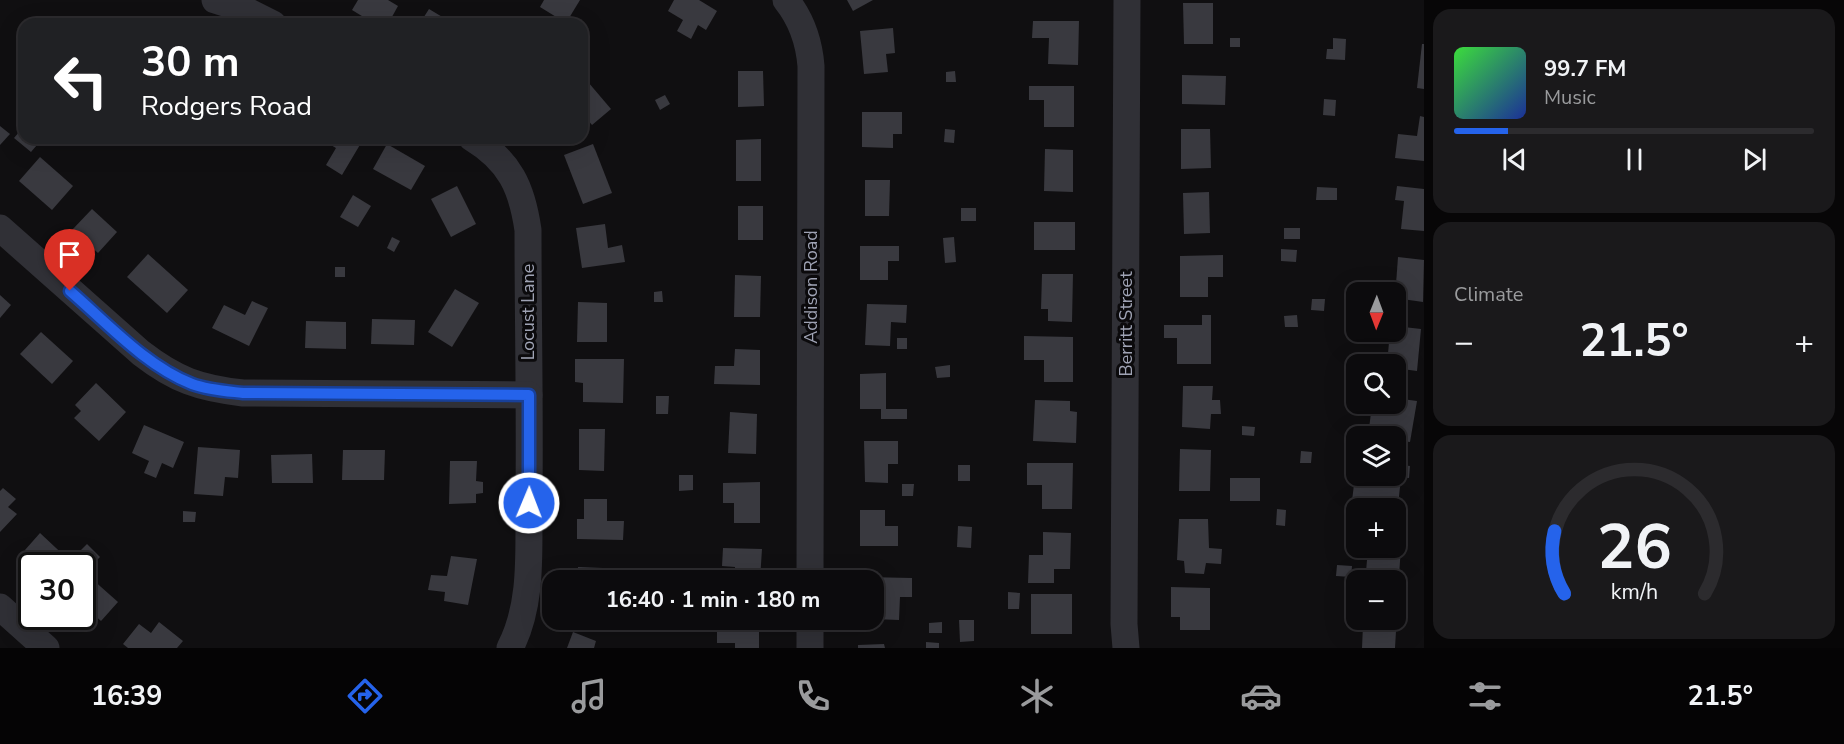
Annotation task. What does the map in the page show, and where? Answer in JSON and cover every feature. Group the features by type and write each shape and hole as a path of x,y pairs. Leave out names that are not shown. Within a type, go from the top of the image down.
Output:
{"street":[{"path":"215,0 243,9 261,18"},
{"name":"Addison Road","path":"786,0 804,30 810,48 811,66 810,570"},
{"name":"Berritt Street","path":"1126,648 1124,612 1127,0"},
{"name":"Locust Lane","path":"482,144 501,161 513,177 524,204 528,230 527,588 523,614 510,648"},
{"path":"0,228 141,353 159,367 193,384 214,390 243,393 529,395"},
{"path":"0,607 46,648"},
{"path":"810,630 810,648"}],"building":[{"path":"358,0 388,0 398,6 391,18 365,18 352,10"},
{"path":"544,0 580,0 569,18 558,18 540,7"},
{"path":"674,0 699,0 717,11 706,30 698,25 691,39 677,31 683,20 668,11"},
{"path":"847,0 873,0 853,11"},
{"path":"1183,3 1213,3 1213,44 1184,44"},
{"path":"429,9 444,18 423,18"},
{"path":"1033,21 1079,21 1078,65 1048,64 1049,38 1032,38"},
{"path":"893,28 895,53 886,54 888,72 864,74 860,31"},
{"path":"1230,38 1240,38 1240,47 1230,47"},
{"path":"1333,38 1346,39 1345,60 1326,59 1327,49 1333,49"},
{"path":"1422,44 1424,44 1424,89 1417,88"},
{"path":"738,71 763,71 764,106 738,107"},
{"path":"955,71 956,82 946,82 946,72"},
{"path":"1182,75 1226,76 1225,105 1182,104"},
{"path":"588,82 611,109 592,125 588,120"},
{"path":"1029,86 1074,86 1074,127 1044,127 1044,100 1029,100"},
{"path":"665,95 670,104 660,110 655,100"},
{"path":"1324,99 1336,100 1335,116 1323,115"},
{"path":"862,112 902,112 902,134 893,134 893,148 862,147"},
{"path":"1420,116 1424,117 1424,161 1395,158 1398,134 1417,136"},
{"path":"0,126 10,134 0,145"},
{"path":"945,129 955,130 954,143 944,142"},
{"path":"1181,129 1210,129 1211,168 1181,169"},
{"path":"761,139 761,181 736,181 736,140"},
{"path":"21,144 38,144 31,152"},
{"path":"329,144 360,144 342,175 326,165 336,148"},
{"path":"387,144 425,166 411,190 373,169"},
{"path":"593,144 612,193 583,204 564,155"},
{"path":"1045,149 1073,150 1073,192 1044,191"},
{"path":"40,157 73,186 52,210 19,181"},
{"path":"865,180 890,180 889,216 865,216"},
{"path":"457,186 476,224 451,237 431,199"},
{"path":"1397,186 1424,189 1424,231 1401,229 1404,201 1395,200"},
{"path":"1317,187 1337,188 1337,200 1316,200"},
{"path":"1209,192 1210,233 1184,234 1183,193"},
{"path":"353,195 371,206 358,227 340,217"},
{"path":"738,206 763,206 763,240 738,240"},
{"path":"961,208 976,208 976,221 961,221"},
{"path":"92,209 117,232 98,253 72,230"},
{"path":"1034,222 1075,222 1075,250 1034,250"},
{"path":"605,224 608,248 622,245 625,262 582,268 576,228"},
{"path":"1284,228 1300,228 1300,239 1284,239"},
{"path":"392,237 400,241 394,252 387,248"},
{"path":"954,237 956,262 945,263 943,238"},
{"path":"860,246 899,246 899,261 888,261 888,280 860,280"},
{"path":"1281,249 1297,250 1296,262 1281,261"},
{"path":"148,254 188,290 167,313 127,277"},
{"path":"1223,255 1223,277 1208,277 1208,297 1180,297 1180,256"},
{"path":"1398,257 1424,260 1423,302 1406,300 1406,282 1396,282"},
{"path":"335,267 345,267 345,277 335,277"},
{"path":"1042,274 1073,274 1072,322 1048,321 1048,309 1041,309"},
{"path":"735,275 761,276 760,317 734,317"},
{"path":"455,289 479,303 452,347 428,332"},
{"path":"662,291 663,302 654,302 654,292"},
{"path":"0,295 11,305 0,318"},
{"path":"1312,299 1325,299 1324,311 1311,310"},
{"path":"252,301 268,308 249,346 212,328 224,305 245,315"},
{"path":"578,302 607,303 607,342 577,342"},
{"path":"867,304 907,305 906,323 891,322 890,346 865,345"},
{"path":"1202,315 1211,315 1211,364 1177,364 1177,338 1164,338 1164,325 1202,325"},
{"path":"1297,315 1298,327 1285,327 1284,316"},
{"path":"372,319 415,320 414,345 371,344"},
{"path":"306,321 346,322 346,349 305,348"},
{"path":"1406,327 1421,329 1417,371 1406,370 1406,354 1388,354 1389,342 1406,342"},
{"path":"41,332 73,361 52,384 20,354"},
{"path":"1024,336 1073,337 1073,382 1044,382 1044,360 1024,360"},
{"path":"897,338 907,338 907,349 897,349"},
{"path":"735,349 760,350 760,385 714,384 715,366 734,366"},
{"path":"575,359 624,359 623,403 583,402 583,383 575,382"},
{"path":"950,365 950,377 937,378 935,367"},
{"path":"886,373 886,409 907,409 907,419 881,419 881,409 860,409 860,374"},
{"path":"96,383 126,412 99,441 74,418 81,411 75,405"},
{"path":"1183,386 1213,386 1212,400 1220,400 1221,414 1211,414 1210,429 1182,427"},
{"path":"656,396 669,396 668,414 656,414"},
{"path":"1035,400 1070,401 1070,411 1077,412 1076,443 1033,441"},
{"path":"1406,400 1417,401 1410,442 1406,441 1406,426 1369,426 1371,414 1406,414"},
{"path":"730,412 757,414 756,454 728,453"},
{"path":"144,425 184,442 173,468 162,463 156,478 144,473 149,461 132,453"},
{"path":"1242,426 1255,427 1254,436 1242,435"},
{"path":"579,429 605,429 604,471 579,470"},
{"path":"864,441 898,441 898,464 888,464 888,483 865,482"},
{"path":"198,447 240,450 238,478 225,477 223,496 194,494"},
{"path":"1180,449 1211,450 1210,491 1179,491"},
{"path":"343,450 385,450 384,480 342,480"},
{"path":"1301,451 1312,452 1311,463 1300,463"},
{"path":"312,454 313,483 272,483 271,455"},
{"path":"450,461 477,461 476,481 483,482 483,493 476,494 476,503 449,504"},
{"path":"1027,463 1073,463 1072,509 1042,509 1042,485 1027,485"},
{"path":"958,465 970,465 970,481 958,481"},
{"path":"1406,465 1410,466 1409,478 1406,478"},
{"path":"679,475 693,475 693,490 679,491"},
{"path":"1230,478 1260,478 1260,501 1230,501"},
{"path":"760,482 760,523 734,523 734,503 723,503 723,483"},
{"path":"902,484 914,484 913,496 902,496"},
{"path":"1354,486 1400,486 1399,498 1352,498"},
{"path":"3,488 16,499 8,507 17,514 0,532 0,491"},
{"path":"584,499 607,499 607,521 624,521 623,540 577,539 577,519 584,519"},
{"path":"1277,509 1286,510 1285,526 1276,525"},
{"path":"860,510 885,510 885,526 898,526 898,546 860,546"},
{"path":"183,511 196,512 195,522 183,522"},
{"path":"1179,519 1208,519 1209,548 1222,549 1221,564 1206,563 1204,574 1185,573 1184,561 1177,560"},
{"path":"958,526 972,527 971,548 957,547"},
{"path":"1043,532 1071,533 1070,569 1054,569 1054,583 1028,583 1029,555 1043,555"},
{"path":"40,533 60,552 27,552 25,550"},
{"path":"87,544 95,552 79,552"},
{"path":"723,548 762,549 761,570 735,570 735,567 722,566"},
{"path":"451,556 477,559 468,605 444,601 445,592 428,590 431,575 447,576"},
{"path":"1367,558 1400,558 1399,570 1366,570"},
{"path":"1337,565 1352,566 1352,570 1346,570 1346,577 1336,576"},
{"path":"578,567 603,568 603,570 578,570"},
{"path":"884,577 912,578 912,597 900,597 899,620 884,619"},
{"path":"96,583 118,602 101,621 96,617"},
{"path":"1171,587 1210,588 1210,630 1180,630 1180,617 1171,617"},
{"path":"1008,592 1020,593 1019,609 1008,609"},
{"path":"1031,594 1072,594 1072,634 1031,634"},
{"path":"959,620 974,620 974,641 960,642"},
{"path":"159,622 183,641 177,648 128,648 123,644 139,624 151,633"},
{"path":"942,622 942,633 929,633 929,623"},
{"path":"717,630 759,630 759,648 735,648 735,643 717,643"},
{"path":"1363,630 1396,630 1395,648 1362,648"},
{"path":"573,632 596,641 594,648 567,648"},
{"path":"926,642 939,643 939,648 926,648"},
{"path":"884,644 885,648 858,648 858,645"}],"route":[{"path":"70,291 159,367 193,384 214,390 243,393 529,395 529,503"}]}
